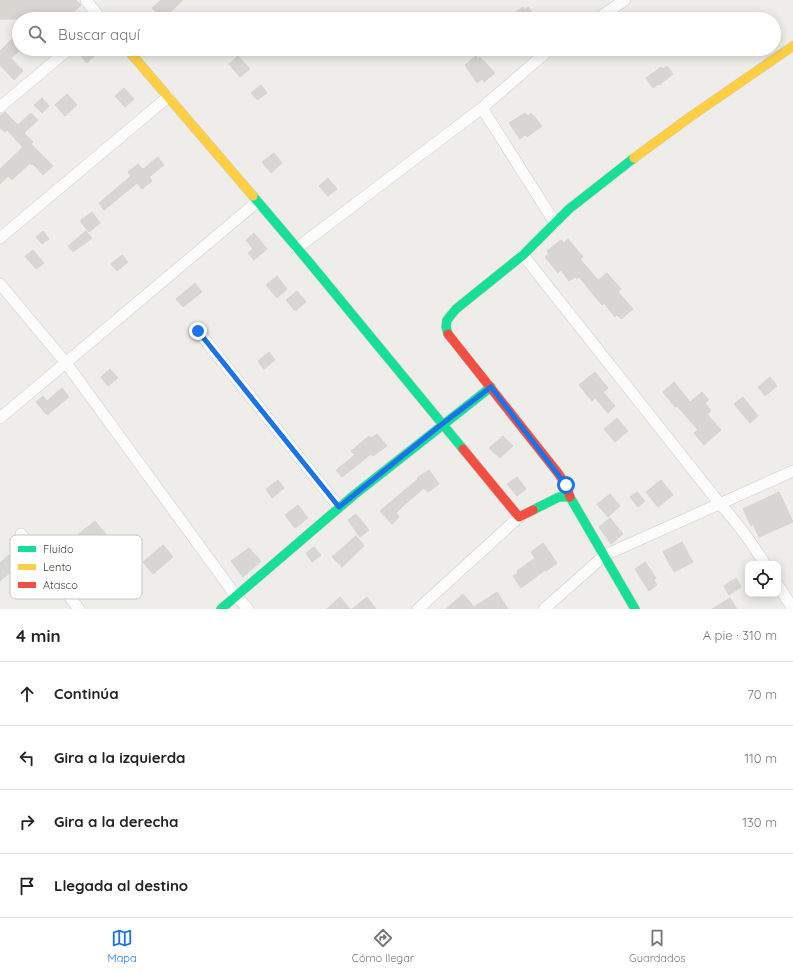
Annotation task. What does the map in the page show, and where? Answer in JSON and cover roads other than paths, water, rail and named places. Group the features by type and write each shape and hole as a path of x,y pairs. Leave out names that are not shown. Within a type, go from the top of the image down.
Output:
{"street":[{"path":"86,0 95,12"},
{"path":"607,12 625,0"},
{"path":"781,54 793,46"},
{"path":"0,107 61,56"},
{"path":"133,56 296,248 519,517"},
{"path":"296,248 482,108 542,56"},
{"path":"636,609 570,497 566,485 491,387 448,334 446,322 456,309 523,255 586,195 620,168 690,117 778,56"},
{"path":"0,238 168,97"},
{"path":"482,108 555,223"},
{"path":"0,418 257,202"},
{"path":"523,255 720,504 745,533 763,561"},
{"path":"0,284 66,363 236,596 248,609"},
{"path":"198,331 339,507"},
{"path":"221,609 339,507 442,424 491,387"},
{"path":"544,609 605,555 793,470"},
{"path":"418,609 519,517 559,497 570,497"},
{"path":"781,590 793,609"},
{"path":"71,599 79,609"}]}
